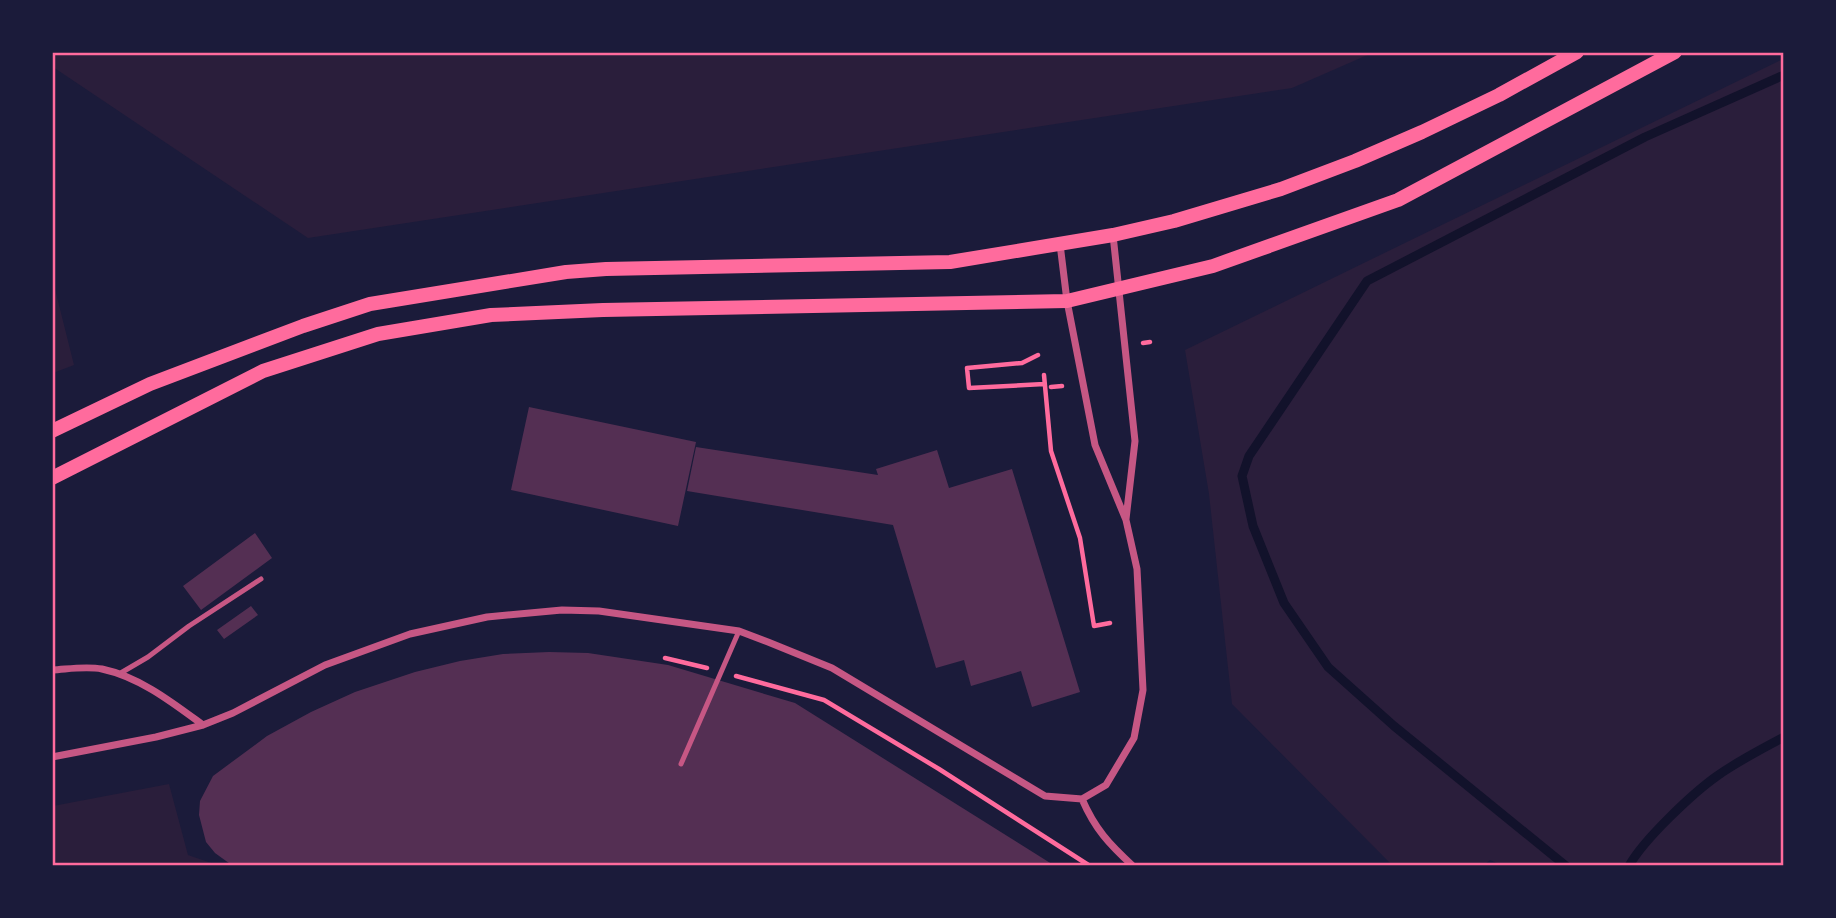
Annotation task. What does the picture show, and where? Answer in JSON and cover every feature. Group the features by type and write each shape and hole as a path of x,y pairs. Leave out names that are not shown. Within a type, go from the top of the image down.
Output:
{"main road":[{"path":"52,431 150,384 303,326 370,304 566,272 854,262 950,262 1113,235 1174,221 1281,189 1355,161 1478,106 1577,52"},
{"path":"52,478 263,371 378,334 491,315 603,310 1068,301 1213,266 1398,200 1675,52"}],"street":[{"path":"1113,235 1135,441 1126,520"},
{"path":"52,757 203,725 233,713 325,665 410,634 449,624 524,612 599,611 739,631 832,668 1045,796 1083,799 1106,785 1133,738 1143,690 1137,569 1126,520 1095,445 1060,244"},
{"path":"52,670 101,669 119,674 159,693 203,725"},
{"path":"1083,799 1092,821 1108,844 1133,866"}],"lane":[{"path":"119,674 261,579"},
{"path":"681,764 739,631"}],"path":[{"path":"1143,343 1150,342"},
{"path":"1038,355 1022,363 967,368 969,388 1044,384"},
{"path":"1044,376 1051,451 1080,538 1094,626 1110,623"},
{"path":"1051,387 1062,386"},
{"path":"665,658 716,670"},
{"path":"728,673 824,700 939,769 1090,866"}],"shaded area":[{"path":"52,53 1372,53 1292,88 308,238 53,67"},
{"path":"1783,59 1783,865 1504,866 1490,860 1484,865 1392,865 1232,704 1209,494 1185,350"},
{"path":"53,281 74,365 52,373"},
{"path":"169,784 188,855 217,865 53,865 53,806"}],"building":[{"path":"529,407 696,442 678,526 511,490"},
{"path":"696,447 878,475 876,469 937,450 949,488 1012,469 1080,692 1032,707 1021,671 971,686 964,660 936,668 893,525 687,491"},
{"path":"255,533 272,558 201,610 183,586"},
{"path":"251,606 258,615 224,639 217,630"},
{"path":"588,653 668,665 795,703 1055,866 233,866 215,853 206,842 199,815 200,801 213,776 267,736 355,692 415,672 503,654"}],"waterway":[{"path":"1566,866 1394,726 1328,667 1284,603 1253,526 1242,476 1249,456 1367,281 1645,137 1784,75"},
{"path":"1629,866 1657,831 1707,784 1733,765 1784,737"}]}
